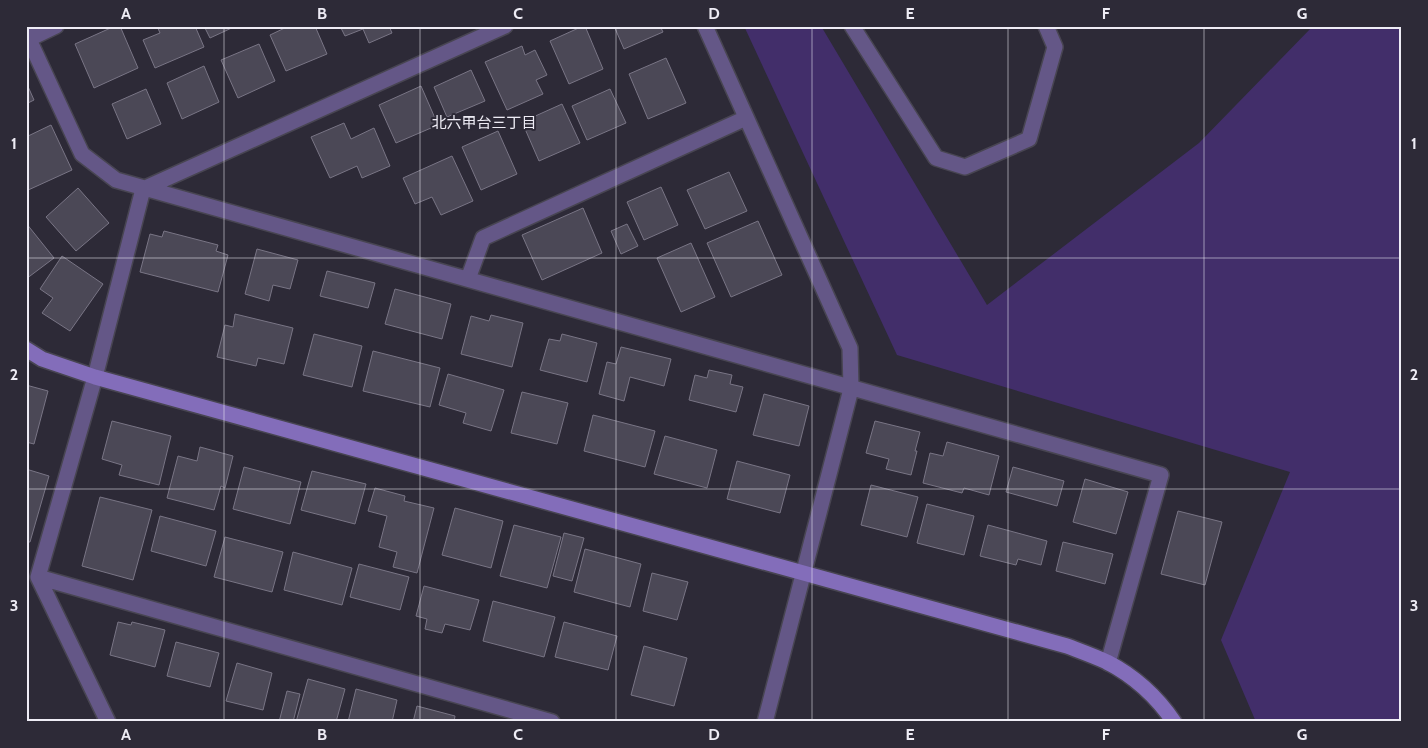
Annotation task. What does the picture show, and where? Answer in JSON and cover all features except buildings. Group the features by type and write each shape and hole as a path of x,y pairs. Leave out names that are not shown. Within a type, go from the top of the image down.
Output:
{"street":[{"path":"56,26 27,36 82,154 116,180 1161,475 1108,663"},
{"path":"143,188 505,26"},
{"path":"705,26 850,348 851,388 765,722"},
{"path":"852,26 936,158 965,167 1029,139 1055,47 1046,26"},
{"path":"468,279 483,238 746,118"},
{"path":"108,722 38,577 95,377 143,188"},
{"path":"26,349 42,359 95,377 1067,646 1108,663 1134,679 1164,707 1174,722"},
{"path":"38,577 552,722"}],"shaded area":[{"path":"744,26 821,26 987,305 1199,143 1313,26 1402,26 1402,722 1256,722 1221,640 1290,472 897,355"}],"district":[{"name":"北六甲台三丁目","path":"484,123"}]}
